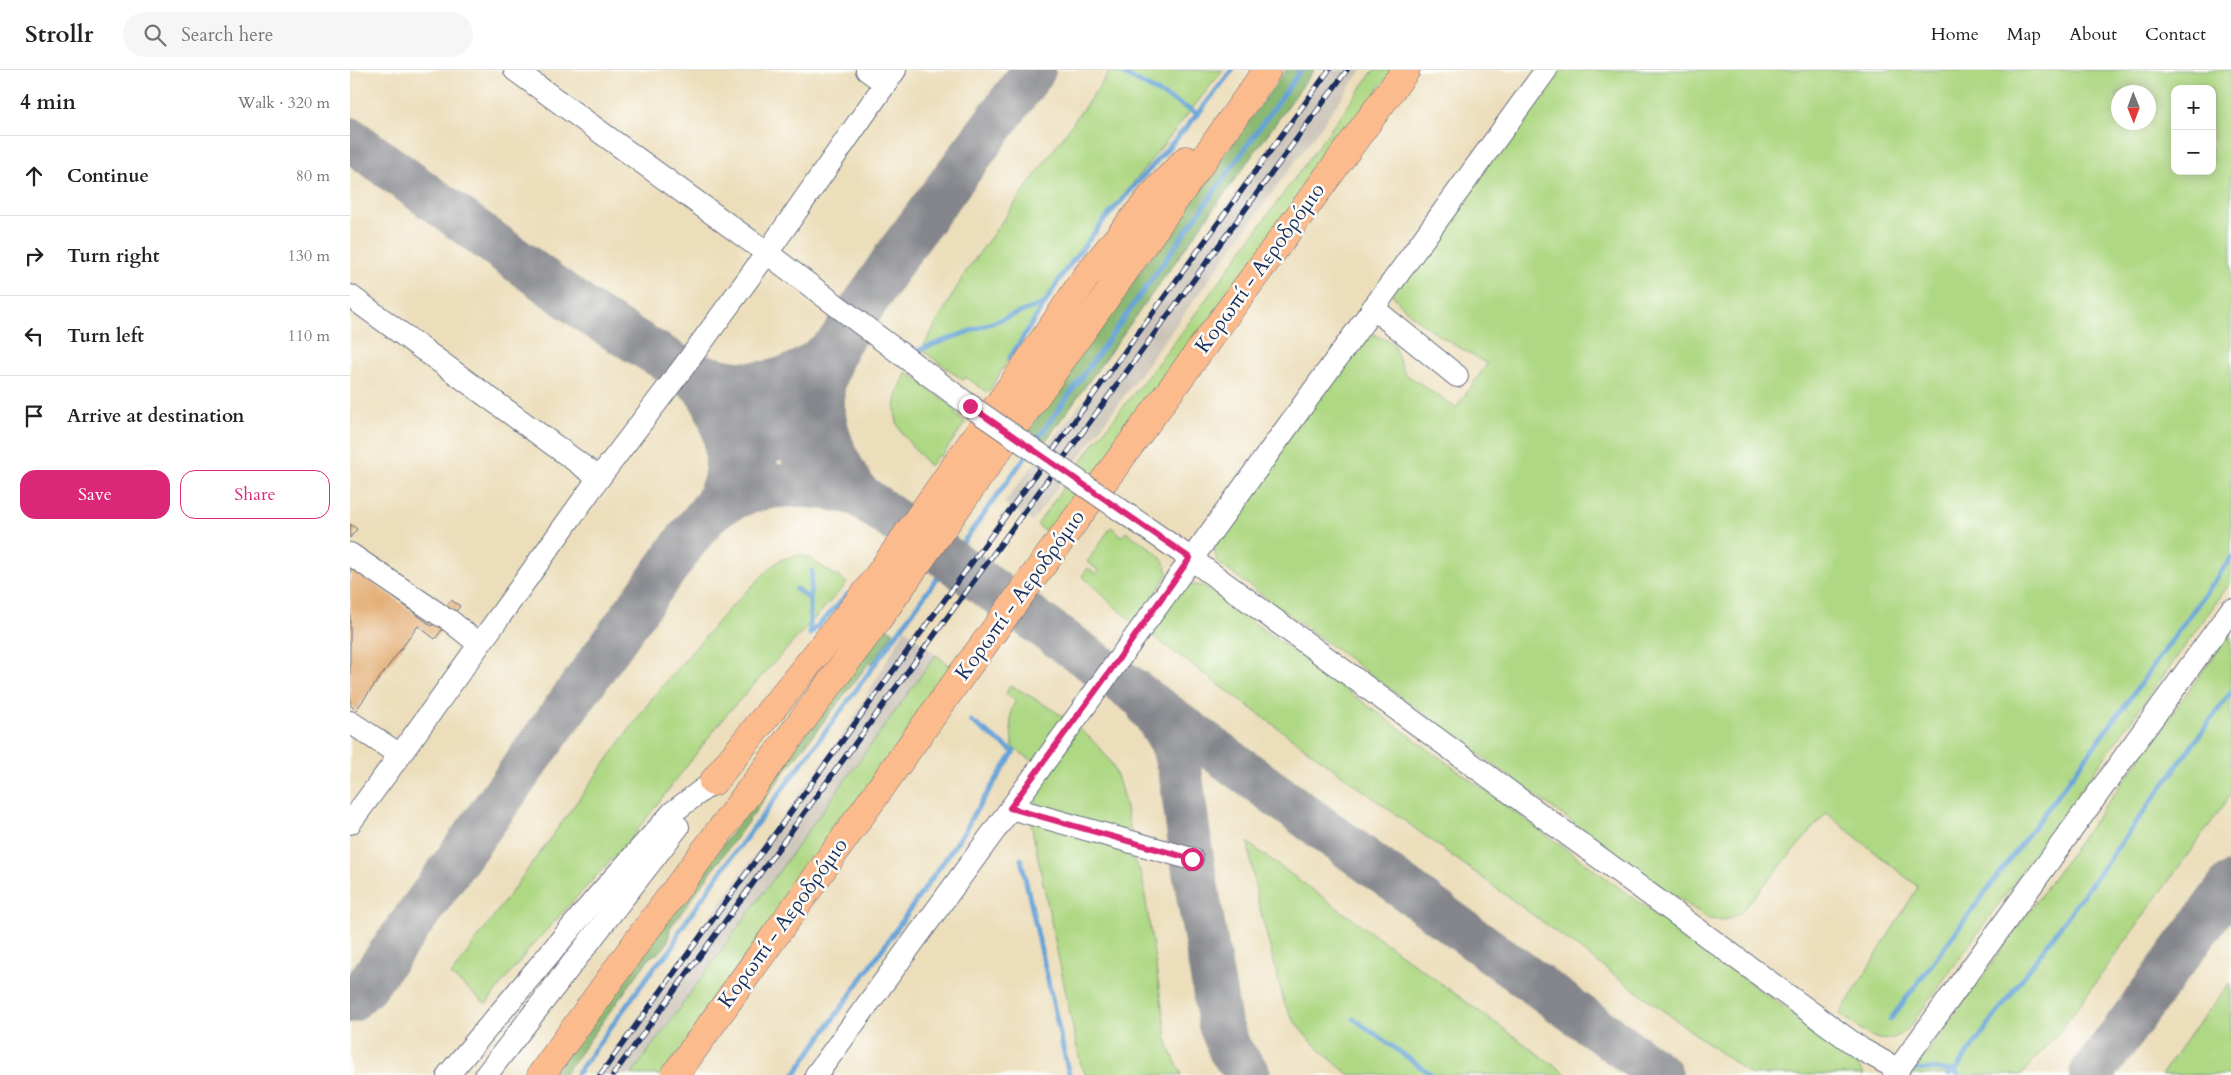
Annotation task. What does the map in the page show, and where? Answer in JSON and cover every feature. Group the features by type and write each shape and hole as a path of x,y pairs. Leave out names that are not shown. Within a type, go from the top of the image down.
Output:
{"highway":[{"path":"713,782 868,590 1025,367 1085,278 1153,195 1267,70"},
{"path":"541,1075 642,935 878,619 1267,70"},
{"name":"Κορωπί - Αεροδρόμιο","path":"675,1075 962,674 1406,70"}],"street":[{"path":"515,70 767,253 970,406 1190,558 1861,1049 1896,1072 2231,610"},
{"path":"350,823 599,478 767,253 890,77 867,70"},
{"path":"816,1075 1546,70"},
{"path":"350,296 599,478"},
{"path":"1372,308 1458,376"},
{"path":"350,554 445,617 479,644"},
{"path":"350,722 400,755"},
{"path":"448,1075 598,897 673,812 713,782"},
{"path":"486,1075 713,782"},
{"path":"1010,808 1192,859"}],"shaded area":[{"path":"1326,70 1362,70 1032,522 1004,503 1056,434 1104,375"},
{"path":"905,629 936,655 631,1075 596,1075 852,721"}],"green space":[{"path":"1111,70 1223,70 1062,272 988,393 966,377 963,380 923,351 923,347 965,273"},
{"path":"1286,70 1314,70 1045,442 1029,430 1077,358"},
{"path":"1374,70 1392,70 1107,460 1048,533 1037,525 1093,445 1177,339"},
{"path":"1555,70 2231,70 2231,582 1909,1028 1899,1035 1890,1039 1874,1037 1840,1014 1918,887 1826,813 1742,911 1727,919 1709,919 1640,872 1217,562 1214,546 1363,330 1393,343 1404,373 1456,408 1487,364 1422,324 1400,304 1391,292"},
{"path":"907,372 958,410 955,414 965,423 941,457 938,455 930,466 902,433 897,424 896,402"},
{"path":"1111,527 1122,536 1126,532 1152,550 1163,560 1168,574 1135,625 1082,576 1088,568 1095,574 1098,570 1087,562"},
{"path":"798,555 807,557 847,583 726,715 632,837 530,948 486,1004 451,975 653,697 727,611 770,568 780,560"},
{"path":"1185,584 1203,586 1854,1058 1864,1075 1751,1075 1147,632"},
{"path":"885,626 894,632 872,664 869,663 783,774 670,928 669,938 663,949 650,957 564,1075 552,1075"},
{"path":"2231,632 2231,795 2064,1026 2021,1075 1911,1075"},
{"path":"936,655 953,668 662,1075 631,1075"},
{"path":"1010,685 1068,720 1095,743 1106,756 1114,769 1120,785 1132,836 1039,807 1034,792 1038,764 1013,748 1011,717 1013,705 1016,701 1006,694"},
{"path":"1030,819 1123,851 1137,864 1142,876 1168,1046 1182,1075 1086,1075 1080,1062"},
{"path":"1248,843 1567,1075 1349,1075 1321,1051 1304,1033 1296,1024 1284,1002 1257,897"},
{"path":"2231,983 2231,1075 2161,1075 2190,1034"}],"building":[{"path":"350,524 357,529 350,538"},
{"path":"350,565 432,626 451,600 460,606 435,639 418,626 356,710 350,705"}],"waterway":[{"path":"1117,70 1198,114"},
{"path":"1045,303 1064,272 1105,219 1198,114 1232,70"},
{"path":"1034,444 1301,70"},
{"path":"911,353 1045,303 1009,359"},
{"path":"576,1075 656,965 671,950 680,930 725,866 843,708 1028,453"},
{"path":"1890,1020 2125,705 2231,558"},
{"path":"796,589 810,599 812,571"},
{"path":"810,599 810,634 848,594"},
{"path":"1958,1075 1955,1071 2231,692"},
{"path":"794,1075 967,828 970,820 1014,752 971,721"},
{"path":"1021,859 1069,1075"},
{"path":"1354,1019 1432,1075"},
{"path":"1907,1070 1955,1071 1948,1075"}],"taxiway":[{"path":"350,1001 367,985 685,542 776,430 837,345 896,256 1034,70"},
{"path":"350,139 595,317 682,369 776,430 858,494 1127,686 1661,1075"},
{"path":"837,345 823,386 824,415 836,456 858,494 821,487 784,486 748,492 714,509 724,484 726,472 727,459 724,433 716,408 710,397 699,382 682,369 724,381 753,384 768,382 802,371 837,345"},
{"path":"1149,708 1173,746 1181,777 1192,859 1220,1024 1230,1050 1249,1075"},
{"path":"2091,1075 2231,884"}],"railway":[{"path":"600,1075 1329,70"},
{"path":"613,1075 1347,70"}],"route":[{"path":"970,406 1190,558 1010,808 1192,859"}]}
